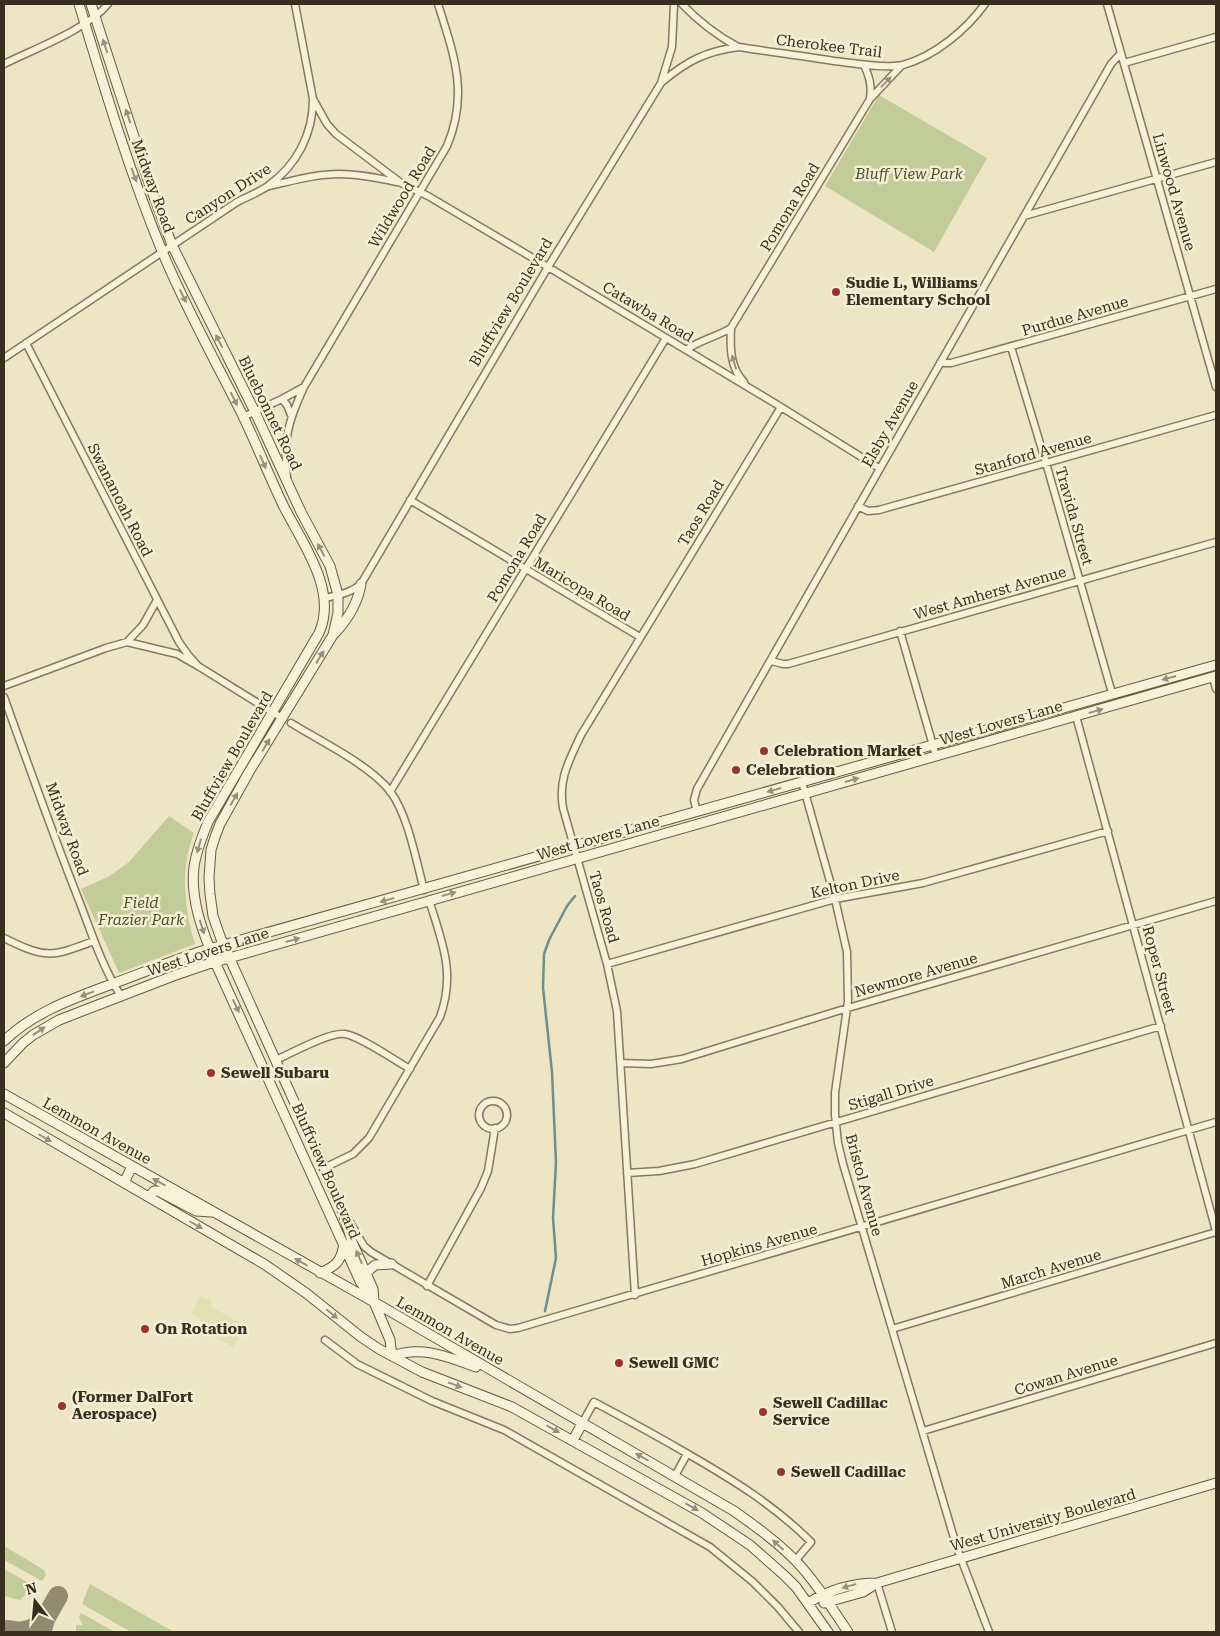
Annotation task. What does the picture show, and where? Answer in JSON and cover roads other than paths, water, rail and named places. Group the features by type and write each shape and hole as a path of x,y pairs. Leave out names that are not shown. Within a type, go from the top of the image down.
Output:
{"main road":[{"name":"Midway Road","path":"79,4 131,168 162,252"},
{"name":"Midway Road","path":"91,4 149,183 172,245"},
{"name":"Bluebonnet Road","path":"172,245 255,412 301,512 330,566 338,595"},
{"name":"Bluebonnet Road","path":"162,252 175,282 243,417 273,484 316,569 324,598"},
{"path":"333,636 342,627 353,609 360,595 361,584"},
{"name":"Bluffview Boulevard","path":"338,595 338,613 333,636 220,824 212,850 209,877 213,916 224,946 342,1210 353,1244 373,1289 374,1302"},
{"name":"Bluffview Boulevard","path":"324,598 324,623 319,633 208,822 197,852 194,869 196,905 200,924 215,962 264,1066 362,1285 374,1302 390,1340 392,1356"},
{"path":"1213,666 1215,677"},
{"name":"West Lovers Lane","path":"4,1042 15,1030 45,1011 176,960 210,949 1213,666"},
{"name":"West Lovers Lane","path":"4,1064 23,1043 44,1027 173,976 215,962 1215,677"},
{"path":"1112,694 1115,705"},
{"path":"1074,704 1076,716"},
{"path":"697,812 700,823"},
{"path":"424,890 429,900"},
{"path":"264,1066 276,1060"},
{"name":"Lemmon Avenue","path":"4,1094 374,1302 734,1511 771,1538 795,1561 828,1602 848,1632"},
{"name":"Lemmon Avenue","path":"4,1114 149,1197 286,1279 361,1337 392,1356 422,1372 503,1402 702,1513 750,1545 786,1576 828,1632"},
{"path":"124,1183 132,1166"},
{"path":"312,1173 324,1168"},
{"path":"149,1197 154,1191 158,1191 196,1211 214,1212"},
{"path":"320,1273 337,1264 341,1258 344,1244"},
{"path":"366,1273 375,1265 392,1264"},
{"path":"392,1356 403,1352 417,1351 436,1353 496,1374"},
{"path":"574,1440 583,1422"},
{"name":"West University Boulevard","path":"808,1604 828,1602 863,1592 877,1583 1216,1483"},
{"name":"West University Boulevard","path":"808,1604 822,1594 860,1583 877,1583"}],"street":[{"path":"4,64 85,23 95,17 108,4"},
{"name":"Canyon Drive","path":"162,252 237,202 268,186 290,165 303,146 311,124 313,99 295,4"},
{"name":"Wildwood Road","path":"288,485 286,449 291,415 304,387 450,139 456,120 459,102 456,64 438,4"},
{"name":"Bluffview Boulevard","path":"361,584 548,267 661,83 672,47 674,4"},
{"name":"Cherokee Trail","path":"682,4 701,24 739,47"},
{"name":"Cherokee Trail","path":"661,83 692,60 721,49 739,47 864,65 902,65 923,56 947,42 972,20 985,4"},
{"name":"Linwood Avenue","path":"1107,4 1216,387"},
{"path":"1124,63 1216,37"},
{"name":"Elsby Avenue","path":"697,812 694,800 697,789 1111,64 1121,53"},
{"path":"864,65 870,78 870,99"},
{"name":"Pomona Road","path":"731,328 870,99 902,65"},
{"name":"Catawba Road","path":"313,99 336,134 401,183 420,192 548,267 781,406 879,468"},
{"path":"1024,216 1216,162"},
{"name":"Catawba Road","path":"268,186 305,178 338,174 373,177 401,183"},
{"name":"Midway Road","path":"4,358 162,252"},
{"name":"Purdue Avenue","path":"940,363 951,363 1011,347 1216,289"},
{"path":"686,350 694,344 731,328 730,344 735,369 752,390"},
{"name":"Pomona Road","path":"390,792 666,338"},
{"name":"Swananoah Road","path":"26,343 179,642 198,666"},
{"name":"Travida Street","path":"1011,347 1112,694"},
{"path":"243,417 304,387"},
{"path":"282,399 291,415"},
{"name":"Taos Road","path":"635,1295 617,1011 607,964 561,796 561,786 564,771 581,735 781,406"},
{"name":"Stanford Avenue","path":"858,506 868,511 879,510 1216,415"},
{"name":"Maricopa Road","path":"410,500 640,637"},
{"name":"West Amherst Avenue","path":"771,661 788,664 1216,542"},
{"path":"324,598 356,589 361,584"},
{"path":"127,642 143,625 157,600"},
{"path":"900,631 936,756"},
{"path":"4,686 127,642 169,651 198,666 282,718"},
{"path":"1215,677 1216,689"},
{"name":"Midway Road","path":"4,697 57,846 94,941 113,984 122,996"},
{"name":"Roper Street","path":"1076,716 1216,1232"},
{"path":"292,723 368,770 390,792 404,820 424,890"},
{"name":"Bristol Avenue","path":"802,782 835,899 847,952 847,1008 835,1093 835,1122 843,1164 961,1558 989,1632"},
{"name":"Kelton Drive","path":"607,964 835,899 940,879 1108,832"},
{"path":"324,1168 353,1154 369,1138 440,1016 446,1001 448,984 445,955 429,900"},
{"name":"Newmore Avenue","path":"621,1063 651,1064 682,1059 847,1008 1216,901"},
{"path":"4,938 41,954 63,952 94,941"},
{"name":"Stigall Drive","path":"627,1173 659,1171 695,1164 1161,1026"},
{"path":"276,1060 335,1034 344,1034 355,1037 410,1069"},
{"path":"491,1101 502,1104 507,1114 504,1123 495,1128 483,1124 480,1116 483,1105 491,1101"},
{"name":"Hopkins Avenue","path":"342,1210 364,1246 371,1252 496,1325 510,1329 635,1295 1216,1122"},
{"path":"427,1286 482,1188 488,1171 495,1128"},
{"name":"March Avenue","path":"892,1329 1216,1232"},
{"path":"325,1340 357,1364 432,1401 504,1430 710,1547 753,1582 799,1632"},
{"name":"Cowan Avenue","path":"923,1431 1216,1343"},
{"path":"583,1422 594,1402 754,1493 811,1542 795,1561"},
{"path":"674,1476 687,1454"},
{"path":"877,1583 892,1632"}],"waterway":[{"path":"545,1311 556,1258 553,1218 556,1162 552,1072 543,988 544,954 549,940 567,906 575,896"}],"place":[{"name":"Sudie L, Williams Elementary School","path":"836,292"},
{"name":"Celebration Market","path":"764,751"},
{"name":"Celebration","path":"736,770"},
{"name":"Sewell Subaru","path":"211,1073"},
{"name":"On Rotation","path":"145,1329"},
{"name":"Sewell GMC","path":"619,1363"},
{"name":"(Former DalFort Aerospace)","path":"62,1406"},
{"name":"Sewell Cadillac Service","path":"763,1412"},
{"name":"Sewell Cadillac","path":"781,1472"}],"park label":[{"name":"Bluff View Park","path":"909,174"},
{"name":"Field Frazier Park","path":"141,912"}]}
